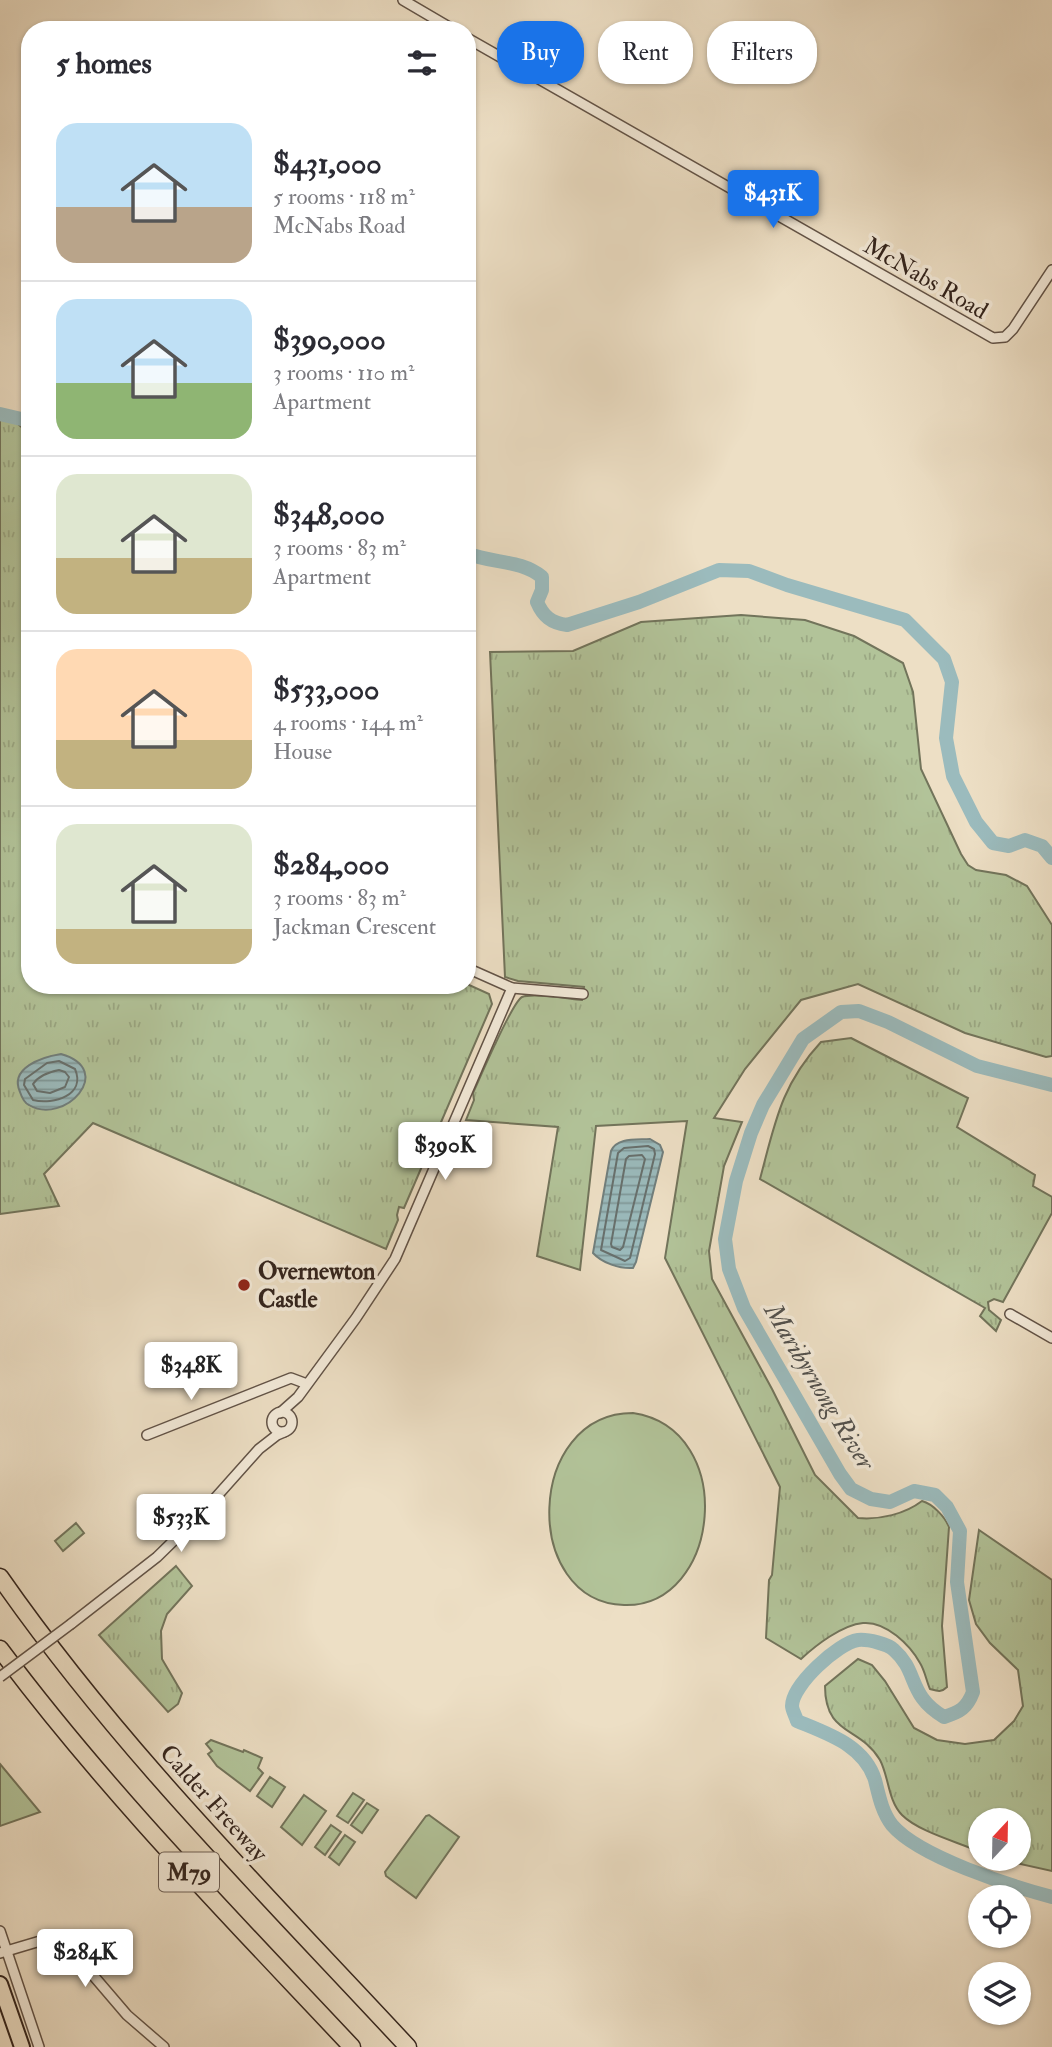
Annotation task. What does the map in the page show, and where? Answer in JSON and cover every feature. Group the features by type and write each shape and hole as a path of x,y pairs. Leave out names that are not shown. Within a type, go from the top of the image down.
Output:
{"highway":[{"name":"Calder Freeway","path":"0,1577 61,1660 127,1741 408,2047"},
{"name":"M79","path":"0,1649 55,1722 104,1779 352,2047"}],"main road":[{"path":"0,1984 22,2047"}],"street":[{"path":"403,0 439,21"},
{"name":"McNabs Road","path":"476,43 993,338 1002,338 1009,334 1052,270"},
{"path":"476,972 512,988 583,994"},
{"path":"259,1449 275,1416 303,1390 395,1259 512,988"},
{"path":"1010,1314 1052,1338"},
{"path":"147,1435 293,1377 303,1390"},
{"path":"0,1677 136,1574 171,1544 224,1490 259,1449 291,1426 291,1419 303,1390"},
{"path":"280,1413 285,1413 291,1419"},
{"path":"272,1424 276,1431 284,1432"},
{"path":"0,1931 3,1952 40,2047"},
{"path":"3,1952 47,1939 68,1946 127,2015 164,2047"}],"green space":[{"path":"0,416 15,421 21,427 21,994 476,994 476,988 489,994 492,1004 404,1208 399,1207 398,1220 386,1249 93,1123 44,1174 59,1206 0,1214"},
{"path":"741,615 805,620 854,636 903,663 913,692 921,769 961,854 968,865 976,870 1006,875 1027,886 1052,925 1052,1056 1046,1057 965,1033 858,984 801,1000 745,1069 714,1118 742,1122 724,1166 709,1251 712,1279 815,1475 858,1518 892,1515 922,1501 938,1511 949,1527 942,1626 947,1687 941,1691 930,1689 922,1666 910,1649 889,1630 872,1623 855,1625 838,1632 801,1659 766,1638 769,1580 772,1575 780,1487 665,1258 687,1121 596,1126 580,1270 537,1256 558,1127 466,1120 474,1100 473,1093 517,1002 522,997 534,995 582,1000 584,987 518,981 505,977 490,652 573,651 641,622"},
{"path":"851,1038 968,1098 957,1127 1035,1175 1033,1186 1052,1197 1052,1213 1003,1302 994,1299 988,1302 989,1310 1001,1320 996,1331 980,1316 985,1308 760,1179 781,1106 797,1074 821,1042"},
{"path":"633,1413 667,1426 690,1450 702,1482 705,1516 697,1550 681,1579 657,1598 624,1605 590,1596 567,1574 553,1543 549,1508 556,1473 572,1443 597,1421"},
{"path":"76,1523 84,1533 63,1551 55,1541"},
{"path":"979,1530 1052,1580 1052,1871 1031,1866 1031,1808 968,1808 968,1847 928,1832 909,1821 894,1803 880,1760 863,1741 837,1722 827,1702 825,1686 858,1659 872,1665 885,1681 914,1728 937,1740 965,1744 994,1740 1014,1721 1023,1706 1018,1670 990,1643 976,1624 969,1600"},
{"path":"176,1566 192,1586 167,1614 161,1631 162,1659 182,1693 178,1704 168,1712 99,1635"},
{"path":"211,1740 262,1758 258,1768 263,1773 250,1791 217,1766 208,1754 212,1751 206,1744"},
{"path":"0,1764 40,1812 0,1826"},
{"path":"270,1777 285,1787 272,1807 257,1796"},
{"path":"353,1793 364,1800 348,1823 337,1816"},
{"path":"304,1795 326,1811 302,1845 281,1827"},
{"path":"367,1803 378,1810 362,1833 351,1825"},
{"path":"429,1815 459,1837 416,1898 386,1876 385,1872"},
{"path":"331,1825 341,1832 325,1855 315,1847"},
{"path":"345,1835 355,1842 339,1865 329,1857"}],"water":[{"path":"61,1054 77,1062 85,1072 85,1083 79,1093 57,1108 43,1109 24,1102 18,1084 23,1070 37,1061"},
{"path":"650,1139 660,1145 663,1152 636,1262 633,1268 617,1266 601,1260 593,1253 611,1151 623,1141"}],"waterway":[{"name":"Maribyrnong River","path":"0,414 21,419"},
{"name":"Maribyrnong River","path":"476,556 525,567 542,577 542,590 537,602 539,607 552,621 567,625 639,602 719,570 749,571 905,620 944,659 952,682 946,738 953,776 976,822 993,843 1009,846 1025,840 1042,846 1052,858"},
{"name":"Maribyrnong River","path":"1052,1085 977,1066 888,1022 859,1011 841,1012 803,1039 763,1105 736,1181 725,1239 729,1269 744,1308 851,1489 871,1499 890,1502 914,1491 935,1495 947,1507 960,1531 957,1582 973,1692 965,1706 944,1717 924,1700 902,1658 894,1650 877,1642 858,1640 828,1657 800,1687 792,1706 797,1721 844,1742 863,1758 875,1780 886,1815 905,1837 967,1869 1052,1897"}],"place":[{"name":"Overnewton Castle","path":"244,1285"}]}
